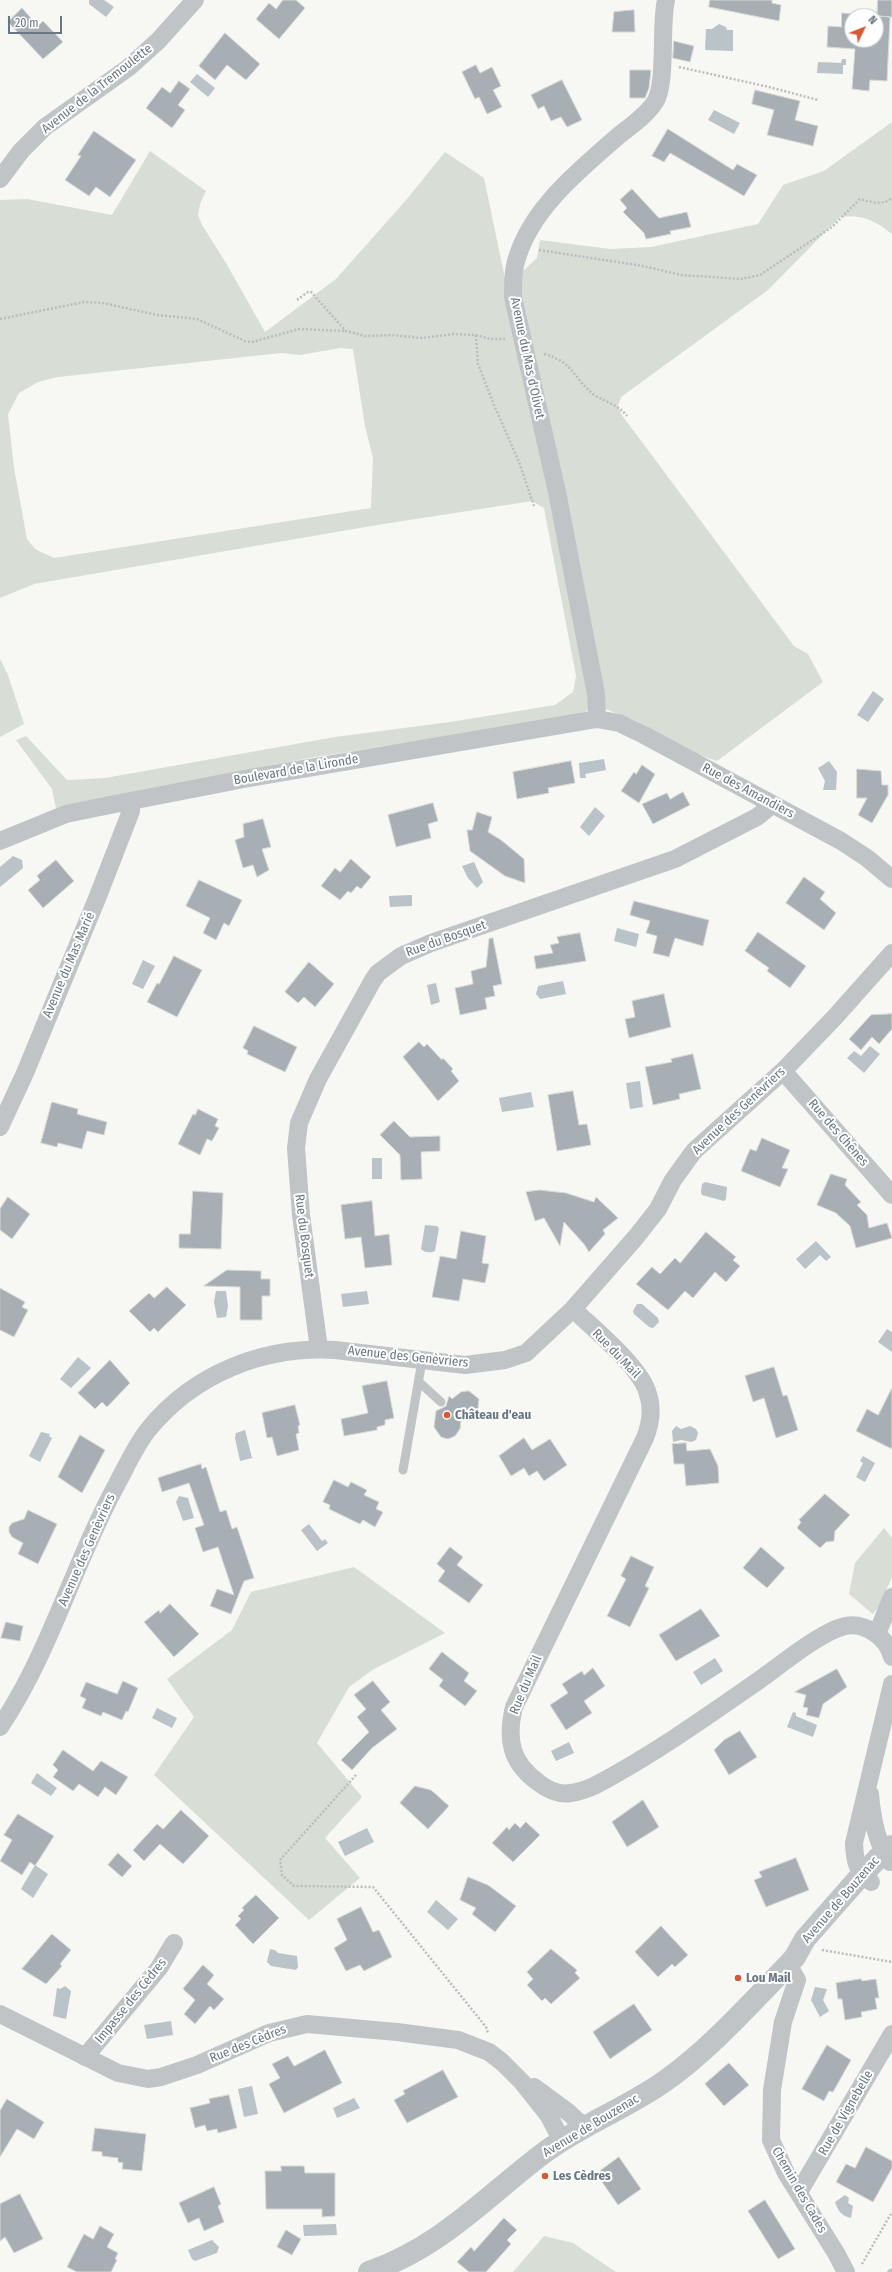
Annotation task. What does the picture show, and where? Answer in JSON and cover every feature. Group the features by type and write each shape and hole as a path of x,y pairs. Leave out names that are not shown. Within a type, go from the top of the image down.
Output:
{"street":[{"name":"Avenue de la Tremoulette","path":"0,179 21,151 45,127 128,68 158,41 195,0"},
{"name":"Avenue du Mas d'Olivet","path":"597,719 596,694 557,492 513,297 513,274 521,248 537,218 563,187 656,101 661,75 666,0"},
{"name":"Boulevard de la Lironde","path":"0,841 66,814 267,775 597,719"},
{"name":"Rue des Amandiers","path":"597,719 619,723 644,735 841,841 867,858 892,879"},
{"name":"Avenue du Mas Marié","path":"0,1127 22,1080 98,896 131,811 131,801"},
{"name":"Rue du Bosquet","path":"319,1349 300,1215 296,1162 297,1136 304,1111 318,1079 352,1016 378,973 401,956 431,944 675,859 757,817 772,804"},
{"name":"Avenue des Genèvriers","path":"0,1727 25,1686 40,1655 100,1514 149,1429 182,1397 219,1373 266,1355 319,1349 363,1352 422,1361 465,1365 516,1357 537,1344 573,1309 636,1237 658,1210 673,1180 694,1152 783,1071 835,1017 892,953"},
{"name":"Rue des Chênes","path":"783,1071 892,1195"},
{"name":"Rue du Mail","path":"573,1309 627,1362 643,1381 650,1402 651,1422 645,1438 514,1707 511,1721 512,1749 517,1762 525,1772 546,1788 558,1793 570,1793 594,1786 724,1705 819,1638 838,1628 847,1626 867,1628 877,1634"},
{"path":"892,1597 877,1634 892,1657"},
{"path":"866,1878 858,1871 855,1860 854,1843 870,1783 892,1684"},
{"path":"870,1783 872,1816 889,1856"},
{"name":"Avenue de Bouzenac","path":"381,2270 435,2241 538,2158 562,2141 584,2127 646,2094 681,2070 791,1961 805,1939 889,1856"},
{"name":"Impasse des Cèdres","path":"85,2057 159,1968 174,1943"},
{"name":"Chemin des Cades","path":"791,1961 797,1980 783,2022 772,2090 771,2140 780,2162 839,2257 852,2270"},
{"name":"Rue des Cèdres","path":"0,2014 128,2077 148,2079 161,2077 197,2064 270,2033 307,2024 330,2024 439,2037 475,2045 489,2052 502,2062 522,2082 549,2116 562,2141"},
{"name":"Rue de Vignebelle","path":"799,2192 892,2034"},
{"name":"Rue des Cèdres","path":"522,2082 536,2088 559,2105 584,2127"}],"lane":[{"path":"403,1470 422,1361"},
{"path":"419,1382 441,1402"}],"path":[{"path":"661,63 769,87 818,100"},
{"path":"521,248 583,256 681,275 741,279 760,275 825,231 860,199 876,204 887,202 892,198"},
{"path":"297,300 308,292 312,292 346,331"},
{"path":"0,319 84,302 103,303 157,315 197,319 245,341 252,342 299,329 346,331 365,336 392,335 422,338 453,334 476,335 497,340 520,333"},
{"path":"476,335 478,364 519,462 534,506"},
{"path":"525,352 535,352 562,360 571,368 589,390 597,396 618,406 627,416"},
{"path":"356,1775 280,1860 282,1876 294,1886 373,1887 486,2027 491,2041 489,2052"},
{"path":"824,1951 892,1962"},
{"path":"852,2270 892,2212"}],"shaded area":[{"path":"89,0 104,0 114,7 106,17 89,4"},
{"path":"719,24 726,27 727,30 733,30 733,51 705,50 706,29 712,29"},
{"path":"842,59 846,59 846,65 843,65 843,74 817,73 818,62 841,63"},
{"path":"197,74 215,88 208,97 190,82"},
{"path":"714,110 740,123 734,134 708,120"},
{"path":"892,122 892,234 868,219 855,216 840,217 768,290 621,397 618,406 621,414 794,646 808,654 823,682 717,761 694,753 634,720 605,709 518,296 521,273 537,258 540,240 610,249 651,247 758,224 783,185 824,171"},
{"path":"150,151 206,191 200,204 198,215 202,225 226,263 265,332 336,279 407,199 445,152 484,178 585,661 588,708 584,715 315,757 56,808 52,789 16,740 26,736 67,780 105,778 335,737 450,722 555,705 573,692 576,676 544,508 532,501 377,525 34,584 0,598 0,200 27,199 112,215","holes":["340,348 353,349 365,426 373,458 371,508 54,558 35,549 27,539 14,468 8,414 19,393 38,382 58,377 281,353 300,355"]},
{"path":"0,659 8,675 24,724 0,737"},
{"path":"873,691 884,699 868,722 857,715"},
{"path":"604,759 606,770 585,774 586,778 580,778 579,763"},
{"path":"829,761 837,772 836,790 823,790 825,781 818,768"},
{"path":"595,807 605,816 589,836 580,827"},
{"path":"13,856 22,860 23,868 0,887 0,867"},
{"path":"474,862 483,882 477,888 468,878 462,866"},
{"path":"412,895 412,906 390,907 389,896"},
{"path":"617,928 639,934 636,947 614,941"},
{"path":"143,960 155,966 143,989 132,984"},
{"path":"563,981 566,994 540,999 536,994 538,986"},
{"path":"436,983 440,1002 431,1005 427,985"},
{"path":"870,1046 880,1054 864,1073 847,1058 854,1051 861,1056"},
{"path":"640,1081 643,1107 630,1109 626,1083"},
{"path":"531,1092 534,1107 502,1112 499,1098"},
{"path":"372,1158 382,1158 382,1179 372,1179"},
{"path":"705,1182 727,1187 726,1199 724,1201 702,1195 702,1184"},
{"path":"425,1225 437,1226 439,1228 435,1251 433,1252 426,1252 421,1249"},
{"path":"816,1241 831,1257 826,1261 820,1255 805,1269 796,1259"},
{"path":"216,1291 226,1291 228,1306 226,1317 217,1318 214,1302"},
{"path":"367,1291 369,1304 343,1307 341,1294"},
{"path":"637,1304 642,1304 658,1318 659,1322 653,1328 649,1327 634,1314 633,1311"},
{"path":"887,1329 892,1332 892,1352 878,1342"},
{"path":"78,1357 91,1368 71,1388 60,1379"},
{"path":"676,1426 681,1429 690,1426 696,1429 698,1433 696,1440 691,1442 681,1440 673,1442 672,1431"},
{"path":"245,1430 252,1458 240,1461 235,1438 236,1433"},
{"path":"41,1432 50,1434 49,1436 52,1438 40,1462 29,1456"},
{"path":"863,1456 875,1463 865,1482 856,1477 863,1463 860,1461"},
{"path":"179,1496 188,1498 194,1518 183,1521 176,1502"},
{"path":"309,1524 322,1541 325,1539 328,1543 317,1551 301,1530"},
{"path":"884,1528 892,1538 892,1577 880,1605 873,1614 849,1594 855,1563"},
{"path":"354,1567 445,1633 374,1669 349,1687 317,1743 362,1797 325,1838 360,1878 309,1920 154,1775 194,1717 167,1679 232,1630 251,1592"},
{"path":"715,1658 723,1671 701,1685 693,1672"},
{"path":"157,1708 177,1718 172,1728 152,1718"},
{"path":"793,1712 796,1713 796,1716 817,1725 813,1737 787,1727"},
{"path":"569,1742 574,1753 556,1761 551,1751"},
{"path":"37,1773 57,1788 51,1796 31,1783"},
{"path":"367,1828 374,1842 345,1856 338,1842"},
{"path":"35,1865 48,1874 33,1898 21,1889"},
{"path":"436,1900 458,1919 448,1930 427,1912"},
{"path":"270,1949 275,1950 278,1953 297,1956 298,1967 296,1970 271,1966 267,1962"},
{"path":"65,1986 71,1991 66,2019 53,2016 57,1988 60,1989"},
{"path":"815,1987 827,1989 823,2000 829,2011 820,2017 811,2000"},
{"path":"171,2021 173,2035 147,2039 144,2025"},
{"path":"252,2086 258,2114 244,2117 238,2089"},
{"path":"354,2098 360,2108 337,2118 333,2108"},
{"path":"845,2195 849,2198 848,2203 853,2206 851,2218 841,2213 835,2202"},
{"path":"336,2224 337,2235 304,2236 303,2225"},
{"path":"544,2236 573,2243 616,2272 513,2272"},
{"path":"212,2240 219,2247 217,2253 195,2261 192,2259 188,2250"}],"building":[{"path":"283,0 296,0 305,8 279,39 256,19 269,3 276,9"},
{"path":"710,0 772,0 772,3 781,5 779,21 709,7"},
{"path":"878,0 892,0 892,17 884,16 884,8 878,8"},
{"path":"22,8 38,26 43,21 63,42 43,59 8,22"},
{"path":"634,10 635,32 612,32 614,12"},
{"path":"842,13 844,13 844,48 884,48 884,16 890,17 887,81 870,80 869,91 852,89 855,49 827,47 828,26 841,27"},
{"path":"225,33 260,64 246,80 227,65 215,80 199,66"},
{"path":"674,41 694,46 690,62 673,58"},
{"path":"476,65 480,73 492,67 501,86 493,90 502,107 487,114 479,97 475,99 462,72"},
{"path":"630,70 651,70 649,88 645,98 630,98"},
{"path":"562,80 582,120 567,127 561,117 551,121 544,106 538,109 531,95"},
{"path":"179,81 190,89 178,105 185,110 172,128 146,108 162,87 170,93"},
{"path":"755,90 800,101 795,120 818,126 813,146 767,135 774,110 752,104"},
{"path":"668,129 733,170 737,164 757,175 744,196 670,153 664,162 652,156"},
{"path":"94,131 136,160 110,197 96,187 89,196 65,180 81,156 78,155"},
{"path":"632,189 659,218 687,212 691,227 670,231 671,234 646,239 644,233 623,212 627,208 620,200"},
{"path":"571,761 575,783 548,788 549,793 517,799 513,772"},
{"path":"642,765 655,774 639,803 621,791 634,772 636,774"},
{"path":"857,769 881,771 882,785 888,785 888,795 872,823 858,815 867,798 857,798"},
{"path":"683,792 690,805 653,824 642,804 667,793 670,799"},
{"path":"433,803 438,821 428,824 431,838 396,847 388,815"},
{"path":"477,812 492,817 488,832 501,840 524,859 525,883 505,876 470,851 467,830 472,830"},
{"path":"263,819 271,847 262,849 269,870 257,877 253,865 243,868 235,840 244,837 243,824"},
{"path":"351,859 371,877 361,889 357,886 351,893 348,891 340,900 321,886 335,868 340,872"},
{"path":"56,860 74,881 43,908 28,890 40,880 37,876"},
{"path":"804,877 825,892 820,899 836,913 824,930 786,903"},
{"path":"199,880 242,900 229,926 224,923 216,940 203,933 210,918 186,906"},
{"path":"634,901 709,920 703,946 675,938 669,957 653,953 657,936 646,933 650,921 630,915"},
{"path":"758,932 806,966 790,988 767,971 769,968 745,951"},
{"path":"580,933 586,961 536,969 534,956 553,953 550,945 559,943 557,937"},
{"path":"493,938 502,984 493,986 495,996 485,998 487,1009 460,1015 455,988 473,984 471,971 486,967 489,939"},
{"path":"174,956 202,970 177,1017 147,1002 157,983 159,984"},
{"path":"309,962 334,984 315,1007 304,997 298,1003 285,992"},
{"path":"664,994 671,1027 629,1038 625,1019 635,1017 632,1001"},
{"path":"892,1014 892,1029 879,1044 872,1037 861,1050 849,1039 871,1015"},
{"path":"254,1026 297,1047 285,1072 247,1054 248,1051 243,1048"},
{"path":"419,1042 424,1047 427,1044 442,1060 443,1058 453,1069 451,1071 459,1081 438,1101 403,1057"},
{"path":"693,1054 701,1089 679,1094 680,1099 653,1105 645,1067 672,1062 671,1059"},
{"path":"573,1091 579,1125 587,1124 591,1145 557,1151 548,1095"},
{"path":"52,1102 78,1109 77,1114 107,1122 104,1135 87,1131 82,1149 58,1143 57,1147 41,1143"},
{"path":"198,1109 218,1119 215,1126 219,1128 212,1141 207,1139 200,1155 178,1144 193,1114 195,1115"},
{"path":"394,1121 410,1137 440,1136 440,1151 421,1152 422,1179 401,1180 400,1155 380,1135"},
{"path":"762,1138 790,1150 782,1168 788,1169 780,1187 741,1171 750,1149 756,1151"},
{"path":"831,1174 847,1179 845,1185 861,1202 857,1205 867,1215 869,1228 887,1223 892,1238 856,1248 850,1226 836,1213 817,1205"},
{"path":"540,1190 566,1193 594,1202 596,1197 618,1218 603,1230 605,1234 589,1252 584,1244 564,1222 560,1246 544,1218 535,1221 526,1192"},
{"path":"193,1191 223,1193 221,1249 179,1248 179,1234 190,1234"},
{"path":"8,1197 30,1214 12,1239 0,1230 0,1209"},
{"path":"372,1201 375,1236 389,1234 392,1265 365,1268 361,1237 345,1239 341,1205"},
{"path":"461,1231 486,1236 482,1263 489,1264 485,1283 463,1279 459,1301 432,1297 440,1256 456,1259"},
{"path":"706,1232 736,1257 733,1260 740,1266 726,1282 715,1272 693,1298 685,1291 668,1310 636,1284 652,1267 660,1274 675,1258 680,1263"},
{"path":"227,1270 261,1271 261,1279 270,1279 270,1296 262,1296 262,1320 240,1320 240,1287 204,1286"},
{"path":"167,1287 186,1305 158,1332 154,1328 150,1332 129,1311 149,1293 154,1298"},
{"path":"0,1288 25,1302 22,1307 28,1310 14,1337 0,1330"},
{"path":"110,1360 130,1383 107,1407 102,1402 95,1409 78,1393"},
{"path":"774,1367 783,1396 787,1395 798,1430 776,1438 764,1398 753,1402 745,1376"},
{"path":"387,1381 394,1418 385,1420 385,1425 377,1427 377,1430 344,1436 341,1419 368,1413 362,1386"},
{"path":"892,1388 892,1449 856,1431 867,1409 878,1415"},
{"name":"Château d'eau","path":"469,1391 479,1399 478,1409 473,1416 461,1420 460,1429 455,1436 448,1439 441,1437 434,1427 436,1411 446,1406 449,1396 452,1399 461,1392"},
{"path":"295,1405 300,1425 298,1426 299,1433 296,1434 299,1450 277,1456 272,1437 267,1438 262,1413"},
{"path":"80,1435 105,1450 82,1493 58,1477"},
{"path":"524,1438 532,1450 550,1439 567,1465 544,1481 537,1471 529,1476 524,1468 511,1476 499,1456"},
{"path":"686,1443 687,1451 710,1449 718,1466 719,1483 686,1486 684,1464 674,1464 672,1444"},
{"path":"201,1464 202,1469 206,1467 220,1512 226,1510 232,1529 237,1527 254,1578 244,1581 231,1614 210,1606 217,1589 234,1595 218,1547 203,1552 195,1528 204,1525 189,1483 162,1492 158,1478"},
{"path":"334,1480 348,1487 351,1482 367,1490 364,1495 379,1502 376,1509 383,1512 375,1527 363,1520 360,1524 329,1509 330,1505 323,1502"},
{"path":"825,1494 850,1515 835,1531 834,1541 826,1542 820,1548 797,1528 801,1522 799,1520"},
{"path":"28,1510 57,1524 38,1564 18,1554 23,1543 12,1537 9,1532 9,1527 12,1523 24,1519"},
{"path":"450,1547 463,1557 457,1565 483,1585 469,1603 438,1581 445,1571 437,1564"},
{"path":"761,1547 785,1568 767,1588 743,1568"},
{"path":"631,1556 654,1567 645,1586 649,1588 630,1627 607,1616 626,1579 621,1576"},
{"path":"170,1604 199,1634 174,1657 144,1622 159,1610 160,1613"},
{"path":"701,1609 720,1636 676,1661 659,1635"},
{"path":"6,1622 23,1626 20,1641 1,1638"},
{"path":"442,1652 469,1673 464,1681 477,1691 465,1706 439,1686 443,1680 429,1669"},
{"path":"593,1668 605,1686 584,1701 592,1713 566,1730 550,1705 568,1693 562,1684 582,1671 584,1675"},
{"path":"837,1669 847,1687 823,1704 819,1718 806,1715 808,1708 803,1707 806,1695 795,1692"},
{"path":"123,1681 138,1688 128,1712 126,1711 122,1720 103,1712 101,1716 82,1708 86,1699 80,1696 86,1682 117,1694"},
{"path":"373,1681 390,1702 381,1710 397,1729 372,1748 352,1770 341,1760 369,1732 357,1717 366,1709 354,1695"},
{"path":"740,1731 757,1757 729,1775 714,1750 724,1740"},
{"path":"63,1750 93,1771 101,1761 128,1777 116,1795 105,1787 98,1797 79,1784 73,1791 53,1777 58,1770 53,1765"},
{"path":"415,1786 431,1790 449,1806 428,1829 400,1803"},
{"path":"643,1800 659,1827 627,1847 612,1822"},
{"path":"181,1810 209,1836 183,1864 160,1844 144,1861 133,1850 157,1824 163,1829"},
{"path":"18,1814 54,1836 35,1866 30,1862 22,1875 0,1861 12,1840 4,1835"},
{"path":"526,1822 540,1835 513,1862 492,1843 507,1827 509,1830 515,1823 520,1828"},
{"path":"118,1853 132,1866 122,1877 108,1865"},
{"path":"796,1858 809,1890 766,1907 754,1880 762,1877 759,1872"},
{"path":"468,1877 488,1885 516,1906 495,1932 472,1914 476,1908 460,1900"},
{"path":"256,1895 279,1918 253,1944 235,1925 241,1919 238,1916 244,1910 242,1908"},
{"path":"361,1907 373,1932 379,1930 392,1957 364,1971 360,1965 346,1971 334,1948 347,1940 337,1919"},
{"path":"661,1926 688,1955 675,1967 672,1964 658,1977 635,1952"},
{"path":"52,1934 71,1950 60,1964 62,1966 46,1984 22,1969"},
{"path":"551,1949 577,1970 575,1973 580,1978 551,2004 545,1998 542,2001 527,1985 533,1979 527,1972"},
{"path":"203,1965 214,1975 207,1984 224,1999 214,2010 210,2006 195,2024 184,2014 195,2000 183,1989"},
{"path":"861,1979 862,1981 876,1979 879,1998 875,1998 877,2009 861,2012 862,2017 845,2020 842,1999 838,1999 836,1983"},
{"path":"634,2004 652,2030 610,2059 593,2032"},
{"path":"827,2045 851,2060 833,2092 829,2091 824,2101 802,2089"},
{"path":"325,2050 342,2083 284,2113 269,2084 280,2078 272,2064 288,2056 294,2066"},
{"path":"729,2063 749,2085 724,2106 705,2084"},
{"path":"443,2070 458,2097 407,2123 394,2100 405,2094 403,2091"},
{"path":"229,2095 237,2128 218,2133 217,2129 207,2131 205,2125 195,2128 190,2108 210,2103 209,2099"},
{"path":"7,2099 44,2122 34,2139 17,2129 0,2157 0,2111"},
{"path":"95,2128 146,2134 142,2171 122,2169 123,2163 118,2162 118,2158 102,2156 102,2152 92,2151"},
{"path":"866,2147 892,2161 892,2168 873,2202 836,2182 846,2164 855,2168"},
{"path":"619,2157 641,2189 618,2205 600,2179 604,2176 600,2171"},
{"path":"281,2166 304,2166 305,2173 335,2173 335,2216 322,2217 322,2209 266,2209 265,2171 281,2171"},
{"path":"214,2187 221,2204 218,2206 224,2222 204,2231 199,2218 188,2223 179,2203"},
{"path":"20,2194 43,2239 14,2253 5,2237 0,2241 0,2204"},
{"path":"765,2200 795,2249 778,2259 748,2211"},
{"path":"504,2218 517,2230 507,2240 511,2244 486,2272 469,2272 457,2262 471,2247 474,2251"},
{"path":"100,2226 114,2234 107,2247 118,2253 115,2259 117,2260 111,2272 77,2272 67,2267 84,2234 93,2239"},
{"path":"286,2230 301,2239 292,2255 277,2247"}],"place":[{"name":"Château d'eau","path":"447,1415"},
{"name":"Lou Mail","path":"738,1978"},
{"name":"Les Cèdres","path":"545,2176"}]}
